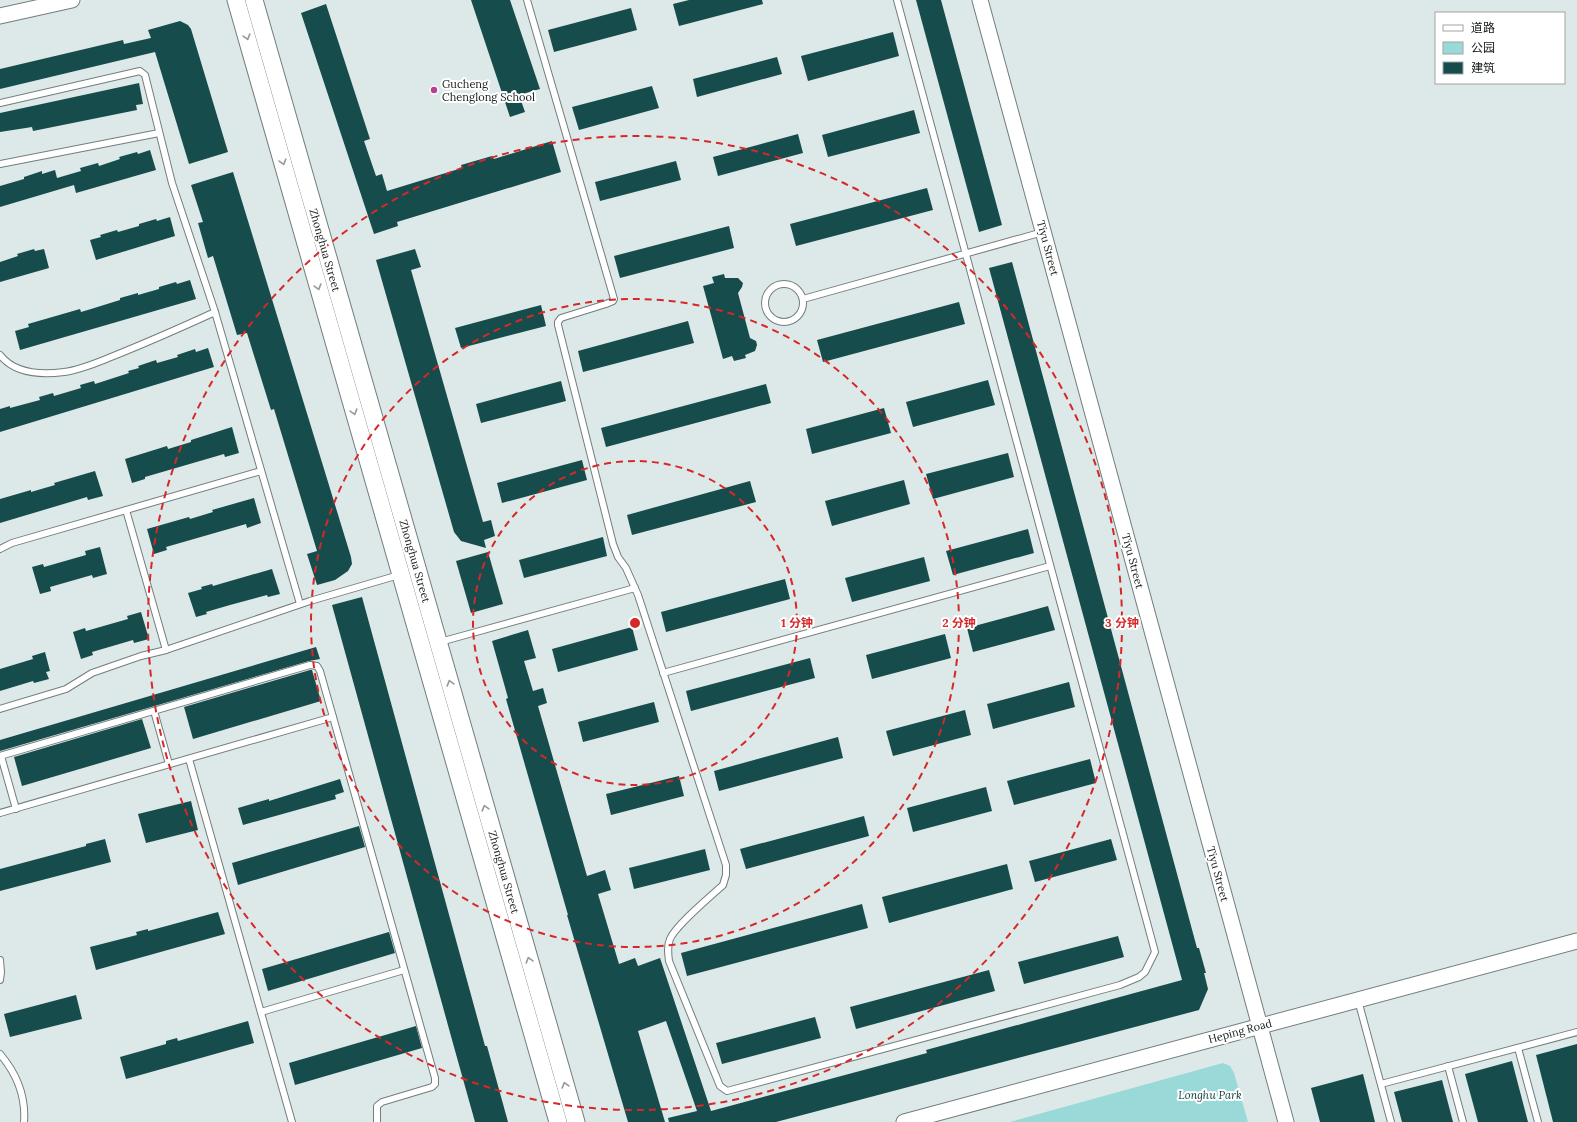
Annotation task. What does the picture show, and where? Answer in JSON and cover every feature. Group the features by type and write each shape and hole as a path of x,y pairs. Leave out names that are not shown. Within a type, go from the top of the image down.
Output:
{"main road":[{"name":"Zhonghua Street","path":"236,0 558,1122"},
{"name":"Zhonghua Street","path":"254,0 576,1122"}],"street":[{"path":"0,16 72,0"},
{"name":"Tiyu Street","path":"980,0 1286,1122"},
{"name":"Heping Road","path":"904,1122 1577,941"}],"lane":[{"path":"527,0 613,293 613,301 561,318 558,325 613,544 635,588 726,865 726,875 723,884 677,929 670,938 668,946 669,961 720,1086 727,1091 1120,984 1139,977 1145,972 1155,952 897,0"},
{"path":"0,103 140,71 145,76 172,183 215,312 300,604"},
{"path":"0,164 159,133"},
{"path":"803,299 1043,232"},
{"path":"785,284 796,287 802,294 803,299 803,308 801,313 791,321 784,322 772,318 767,313 765,307 767,293 777,285 785,284"},
{"path":"0,354 8,363 20,370 47,373 65,372 85,367 145,344 215,312"},
{"path":"0,549 12,543 261,471"},
{"path":"126,510 166,650"},
{"path":"663,673 1050,566"},
{"path":"0,709 66,689 92,673 141,656 166,650 300,604 401,574"},
{"path":"438,642 635,588"},
{"path":"16,809 0,756 310,665 317,666 320,671 435,1078 435,1084 432,1087 382,1102 377,1106 377,1122"},
{"path":"154,711 169,764"},
{"path":"0,813 333,717"},
{"path":"189,759 292,1122"},
{"path":"0,960 0,980"},
{"path":"261,1012 404,970"},
{"path":"1358,1000 1391,1122"},
{"path":"1381,1084 1577,1032"},
{"path":"1518,1048 1538,1122"},
{"path":"0,1054 20,1086 24,1102 24,1122"},
{"path":"1448,1066 1463,1122"}],"green space":[{"name":"Longhu Park","path":"1223,1063 1230,1066 1234,1073 1248,1122 1010,1122"}],"building":[{"path":"471,0 510,0 540,89 519,95 525,112 510,117"},
{"path":"689,0 762,0 763,4 679,26 673,4"},
{"path":"916,0 941,0 1002,225 979,232"},
{"path":"326,4 370,139 364,141 376,176 382,174 387,191 462,168 461,165 492,156 494,159 552,141 561,172 397,222 398,226 374,234 301,13"},
{"path":"631,8 637,30 554,52 548,30"},
{"path":"180,21 188,25 191,29 228,152 189,164 155,52 0,89 0,69 123,40 124,44 151,38 148,30"},
{"path":"893,32 899,56 808,81 801,56"},
{"path":"777,57 782,74 697,97 693,79"},
{"path":"139,83 143,104 136,105 137,110 33,131 32,127 0,132 0,113"},
{"path":"652,86 659,108 579,130 572,107"},
{"path":"914,110 920,133 828,157 822,135"},
{"path":"798,134 803,153 718,176 713,157"},
{"path":"150,150 156,170 76,193 74,185 0,207 0,186 24,179 24,177 42,171 42,174 55,170 57,178 81,171 80,168 98,163 99,166 120,159 119,157 137,152 138,154"},
{"path":"676,161 681,180 600,201 595,182"},
{"path":"233,172 351,557 352,564 348,571 335,580 317,585 307,554 317,551 274,409 271,410 247,333 237,335 213,256 208,258 198,223 203,222 191,185"},
{"path":"927,188 933,210 796,246 790,224"},
{"path":"170,217 175,236 96,260 90,240 101,237 100,235 117,230 118,232 156,219 157,221"},
{"path":"729,226 734,248 620,278 614,256"},
{"path":"34,249 35,251 44,249 49,268 0,282 0,262 18,256 17,254"},
{"path":"415,249 421,267 411,270 483,522 491,520 495,536 484,540 486,548 461,541 454,532 376,260"},
{"path":"1012,262 1197,948 1199,948 1206,973 1204,973 1208,989 1199,1010 776,1122 669,1122 668,1118 697,1111 666,1021 638,1031 665,1122 628,1122 567,915 506,699 508,698 492,641 528,630 536,658 524,661 533,691 543,688 547,703 538,706 587,876 605,870 611,890 598,894 619,964 635,958 638,966 660,958 711,1111 927,1053 926,1050 1182,980 989,268"},
{"path":"724,274 725,278 738,278 743,283 738,293 750,338 756,341 757,345 755,351 745,355 746,358 734,361 732,356 723,359 703,286 714,283 712,277"},
{"path":"190,280 196,299 20,350 15,331 29,327 28,324 80,309 81,312 120,300 120,298 138,293 138,295 176,282 177,284"},
{"path":"959,302 965,324 823,362 817,340"},
{"path":"541,305 546,326 461,348 455,328"},
{"path":"688,321 694,343 583,372 578,351"},
{"path":"208,348 214,367 0,432 0,409 10,406 10,408 40,400 39,397 53,393 54,396 81,388 80,385 94,381 95,384 129,373 128,371 139,368 138,366 156,360 157,363 178,357 177,355 195,349 196,352"},
{"path":"988,380 995,405 913,427 906,402"},
{"path":"561,381 566,401 481,423 476,404"},
{"path":"766,384 771,403 606,447 601,428"},
{"path":"884,408 891,433 812,454 806,429"},
{"path":"232,427 239,453 225,457 224,454 145,477 145,479 132,483 125,459 167,446 168,449"},
{"path":"1008,453 1014,477 933,499 926,474"},
{"path":"582,460 587,480 502,503 497,483"},
{"path":"95,471 103,496 88,500 87,497 0,523 0,499 55,485 54,483"},
{"path":"904,480 910,504 832,526 825,501"},
{"path":"750,481 756,502 632,535 627,515"},
{"path":"254,498 261,523 247,528 246,524 166,547 167,550 154,554 147,529 189,517 190,519 213,512 212,510"},
{"path":"1028,529 1034,553 953,575 946,551"},
{"path":"603,537 607,556 524,578 519,560"},
{"path":"100,547 107,574 93,578 92,575 50,587 51,591 40,594 32,567 43,564 44,567 86,555 85,551"},
{"path":"488,552 503,604 471,613 456,561"},
{"path":"924,557 930,581 852,602 845,578"},
{"path":"272,569 280,594 268,597 267,595 230,605 206,612 207,614 196,617 188,593 202,589 201,587 212,584 213,586"},
{"path":"785,579 790,599 666,632 661,612"},
{"path":"362,597 485,1046 487,1046 508,1122 475,1122 454,1047 332,605"},
{"path":"1048,606 1055,630 973,652 967,628"},
{"path":"141,612 149,639 134,643 133,640 92,652 93,655 81,659 73,632 85,628 86,631 128,619 127,616"},
{"path":"632,627 638,650 558,672 552,649"},
{"path":"945,634 951,658 872,679 866,655"},
{"path":"316,647 320,659 0,751 0,740"},
{"path":"45,652 50,671 46,672 49,679 34,683 33,681 0,691 0,669 33,659 32,656"},
{"path":"810,658 815,678 691,711 686,691"},
{"path":"312,670 321,701 193,739 184,707"},
{"path":"1069,682 1075,707 993,729 987,704"},
{"path":"654,702 659,722 583,742 578,722"},
{"path":"965,710 971,735 893,756 886,731"},
{"path":"142,719 151,748 22,786 14,757"},
{"path":"838,737 843,758 719,791 714,771"},
{"path":"1090,759 1096,783 1014,805 1007,781"},
{"path":"679,776 684,796 611,815 606,794"},
{"path":"340,779 344,792 335,795 336,799 243,825 238,808 269,799 269,801"},
{"path":"986,787 992,811 913,832 907,808"},
{"path":"191,801 198,830 146,843 138,814"},
{"path":"864,816 869,836 746,869 740,849"},
{"path":"359,826 365,847 238,885 232,863"},
{"path":"105,839 111,862 0,891 0,869 86,846 86,844"},
{"path":"1111,839 1117,860 1035,882 1029,861"},
{"path":"705,849 710,870 634,889 629,868"},
{"path":"1007,864 1013,889 889,923 882,897"},
{"path":"862,904 868,928 687,976 681,953"},
{"path":"218,912 225,934 96,970 90,947 137,935 136,932 148,929 148,931"},
{"path":"389,932 395,953 268,991 262,969"},
{"path":"1118,936 1124,957 1024,984 1018,962"},
{"path":"989,970 995,991 856,1029 850,1007"},
{"path":"76,995 82,1019 10,1037 4,1014"},
{"path":"815,1017 821,1038 722,1064 716,1043"},
{"path":"248,1021 254,1043 126,1079 120,1057 166,1044 166,1041 177,1038 178,1041"},
{"path":"416,1026 422,1048 295,1085 289,1063"},
{"path":"1577,1044 1577,1122 1553,1122 1536,1055"},
{"path":"1512,1061 1528,1122 1478,1122 1465,1074"},
{"path":"1363,1074 1375,1122 1320,1122 1311,1088"},
{"path":"1442,1080 1453,1122 1402,1122 1394,1092"}],"place":[{"name":"Gucheng Chenglong School","path":"434,90"}]}
